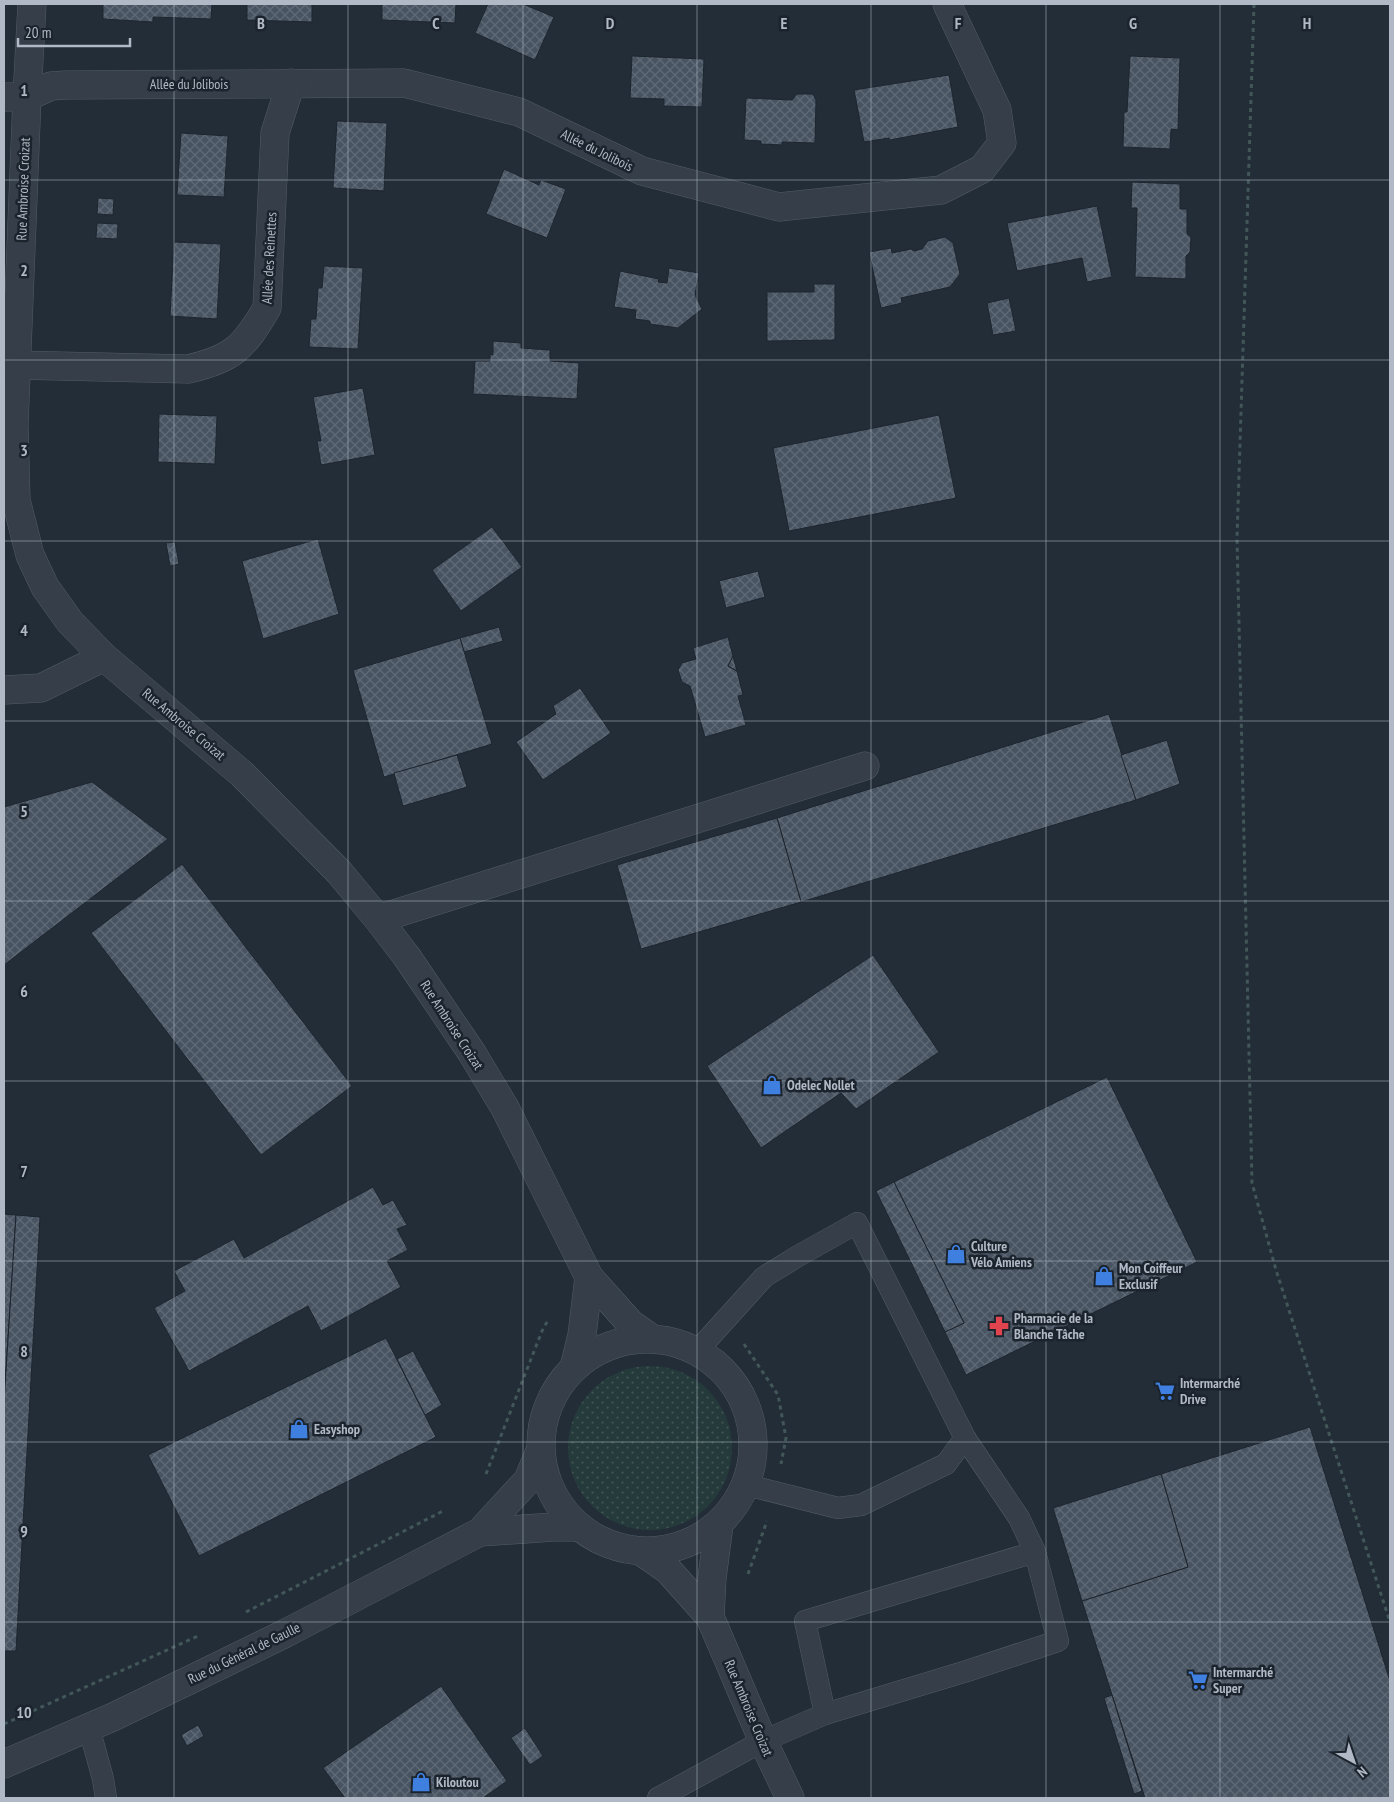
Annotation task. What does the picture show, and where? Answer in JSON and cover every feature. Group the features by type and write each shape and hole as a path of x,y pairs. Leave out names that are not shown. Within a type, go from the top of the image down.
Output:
{"street":[{"name":"Rue Ambroise Croizat","path":"32,4 15,97 14,425 16,500 30,555 45,587 70,622 104,657 242,774 339,872 378,919 407,957 461,1037 505,1108 589,1277 631,1324 651,1338"},
{"name":"Allée du Jolibois","path":"15,97 51,86 66,85 404,83 519,112 642,172 779,207 941,190 982,169 1002,143 997,110 947,4"},
{"name":"Allée des Reinettes","path":"15,365 188,369 214,363 234,352 254,330 267,308 275,133 291,83"},
{"path":"4,690 41,688 104,657"},
{"path":"378,919 865,766"},
{"path":"574,1368 582,1335 589,1277"},
{"path":"651,1338 675,1342 698,1350 723,1369 742,1394 752,1423 754,1454 747,1485 735,1506 719,1524 696,1540 670,1550 642,1552 608,1545 578,1527 559,1506 546,1479 540,1451 542,1428 548,1406 559,1386 574,1368 590,1355 609,1346 630,1340 651,1338"},
{"name":"Rue du Général de Gaulle","path":"4,1764 89,1728 277,1637 480,1532 528,1480 540,1451"},
{"name":"Rue Ambroise Croizat","path":"710,1617 712,1578 719,1524"},
{"name":"Rue du Général de Gaulle","path":"480,1532 578,1527"},
{"name":"Rue Ambroise Croizat","path":"642,1552 668,1570 710,1617 763,1741 790,1798"}],"lane":[{"path":"662,1797 763,1741 825,1714 1058,1641 1035,1552 1019,1518 964,1438 857,1223 764,1277 698,1350"},
{"path":"747,1485 838,1508 861,1505 946,1464 964,1438"},
{"path":"825,1714 805,1621 1035,1552"},
{"path":"89,1728 103,1779 106,1798"}],"path":[{"path":"1254,4 1236,538 1252,1183 1276,1270 1390,1622"},
{"path":"483,1482 542,1331 552,1314"},
{"path":"726,1318 778,1395 786,1438 776,1493 747,1577"},
{"path":"238,1617 450,1507"},
{"path":"4,1724 202,1634"}],"green space":[{"path":"650,1366 681,1372 708,1390 726,1417 732,1448 726,1479 708,1506 681,1524 650,1530 619,1524 592,1506 574,1479 568,1448 574,1417 592,1390 619,1372"}],"building":[{"path":"103,4 212,4 211,19 153,17 153,22 103,19"},
{"path":"247,4 312,4 312,22 247,20"},
{"path":"382,4 456,4 455,23 382,20"},
{"path":"488,4 523,4 554,17 535,60 475,33"},
{"path":"632,56 704,59 702,107 664,106 664,99 630,98"},
{"path":"1130,56 1180,58 1178,130 1171,129 1170,149 1123,147 1124,112 1127,112"},
{"path":"949,75 958,127 890,140 889,138 864,142 854,90"},
{"path":"797,94 813,94 816,100 815,143 782,142 782,145 761,144 761,141 744,140 746,98 792,100"},
{"path":"337,121 387,123 384,191 333,188"},
{"path":"181,133 228,136 224,197 177,195"},
{"path":"504,169 539,185 541,180 566,189 547,238 486,214"},
{"path":"1132,182 1180,184 1180,209 1187,209 1187,234 1191,237 1190,252 1186,256 1186,279 1135,277 1137,208 1131,208"},
{"path":"98,198 114,199 113,215 97,214"},
{"path":"1097,206 1112,277 1087,282 1082,258 1017,271 1007,223"},
{"path":"97,223 118,224 117,239 96,238"},
{"path":"945,237 953,243 960,274 950,287 901,298 902,303 881,308 869,252 891,248 892,253 911,249 914,251 922,249 928,241"},
{"path":"174,242 221,244 217,319 170,316"},
{"path":"324,266 363,268 358,349 309,347 311,319 316,319 318,288 322,288"},
{"path":"669,268 699,273 695,295 702,309 678,328 650,324 650,321 635,319 636,310 614,307 620,271 659,279 658,282 667,283"},
{"path":"814,284 835,284 835,340 767,341 767,292 814,292"},
{"path":"1009,298 1016,331 993,335 987,303"},
{"path":"493,341 521,343 521,348 550,350 550,361 579,363 577,399 473,394 475,361 490,361 490,354 493,355"},
{"path":"363,388 375,455 321,465 317,441 321,441 313,397"},
{"path":"159,414 217,416 215,464 158,462"},
{"path":"939,415 956,498 789,531 773,448"},
{"path":"492,527 522,567 461,611 432,570"},
{"path":"318,539 339,614 263,639 242,561"},
{"path":"175,542 179,564 170,566 166,543"},
{"path":"758,571 765,597 726,608 719,581"},
{"path":"499,627 503,641 464,652 460,638"},
{"path":"728,637 733,656 728,666 737,671 743,695 738,696 746,725 705,737 690,686 682,682 678,670 682,663 696,659 693,648"},
{"path":"460,638 492,744 384,777 353,670"},
{"path":"733,656 737,671 728,666"},
{"path":"580,688 611,733 543,780 516,742 556,714 553,706"},
{"path":"1109,714 1136,800 801,902 777,818"},
{"path":"1167,740 1180,784 1136,800 1121,755"},
{"path":"457,755 467,787 403,806 394,773"},
{"path":"92,782 168,839 4,965 4,807"},
{"path":"777,818 801,902 641,949 617,865"},
{"path":"182,864 352,1086 261,1155 91,933"},
{"path":"873,955 939,1052 856,1109 841,1093 761,1148 707,1066"},
{"path":"1107,1077 1197,1262 966,1375 945,1332 964,1323 894,1182"},
{"path":"894,1182 964,1323 945,1332 876,1191"},
{"path":"373,1187 383,1205 393,1200 407,1225 397,1229 408,1250 387,1261 401,1287 321,1331 308,1306 189,1371 154,1308 185,1291 174,1271 234,1239 244,1258"},
{"path":"4,1214 16,1215 4,1401"},
{"path":"16,1215 40,1217 16,1651 4,1651 4,1401"},
{"path":"386,1338 436,1437 199,1556 148,1455"},
{"path":"413,1351 442,1405 425,1415 397,1359"},
{"path":"1310,1427 1390,1681 1390,1798 1145,1798 1082,1601 1188,1567 1161,1474"},
{"path":"1161,1474 1188,1567 1082,1601 1053,1508"},
{"path":"441,1686 507,1781 483,1798 345,1798 323,1768"},
{"path":"1112,1695 1142,1791 1134,1794 1104,1698"},
{"path":"198,1725 204,1736 187,1746 181,1735"},
{"path":"525,1728 543,1756 530,1765 511,1738"}],"place":[{"name":"Odelec Nollet","path":"772,1085"},
{"name":"Culture Vélo Amiens","path":"956,1254"},
{"name":"Mon Coiffeur Exclusif","path":"1104,1276"},
{"name":"Pharmacie de la Blanche Tâche","path":"999,1326"},
{"name":"Intermarché Drive","path":"1165,1391"},
{"name":"Easyshop","path":"299,1429"},
{"name":"Intermarché Super","path":"1198,1680"},
{"name":"Kiloutou","path":"421,1782"}]}
